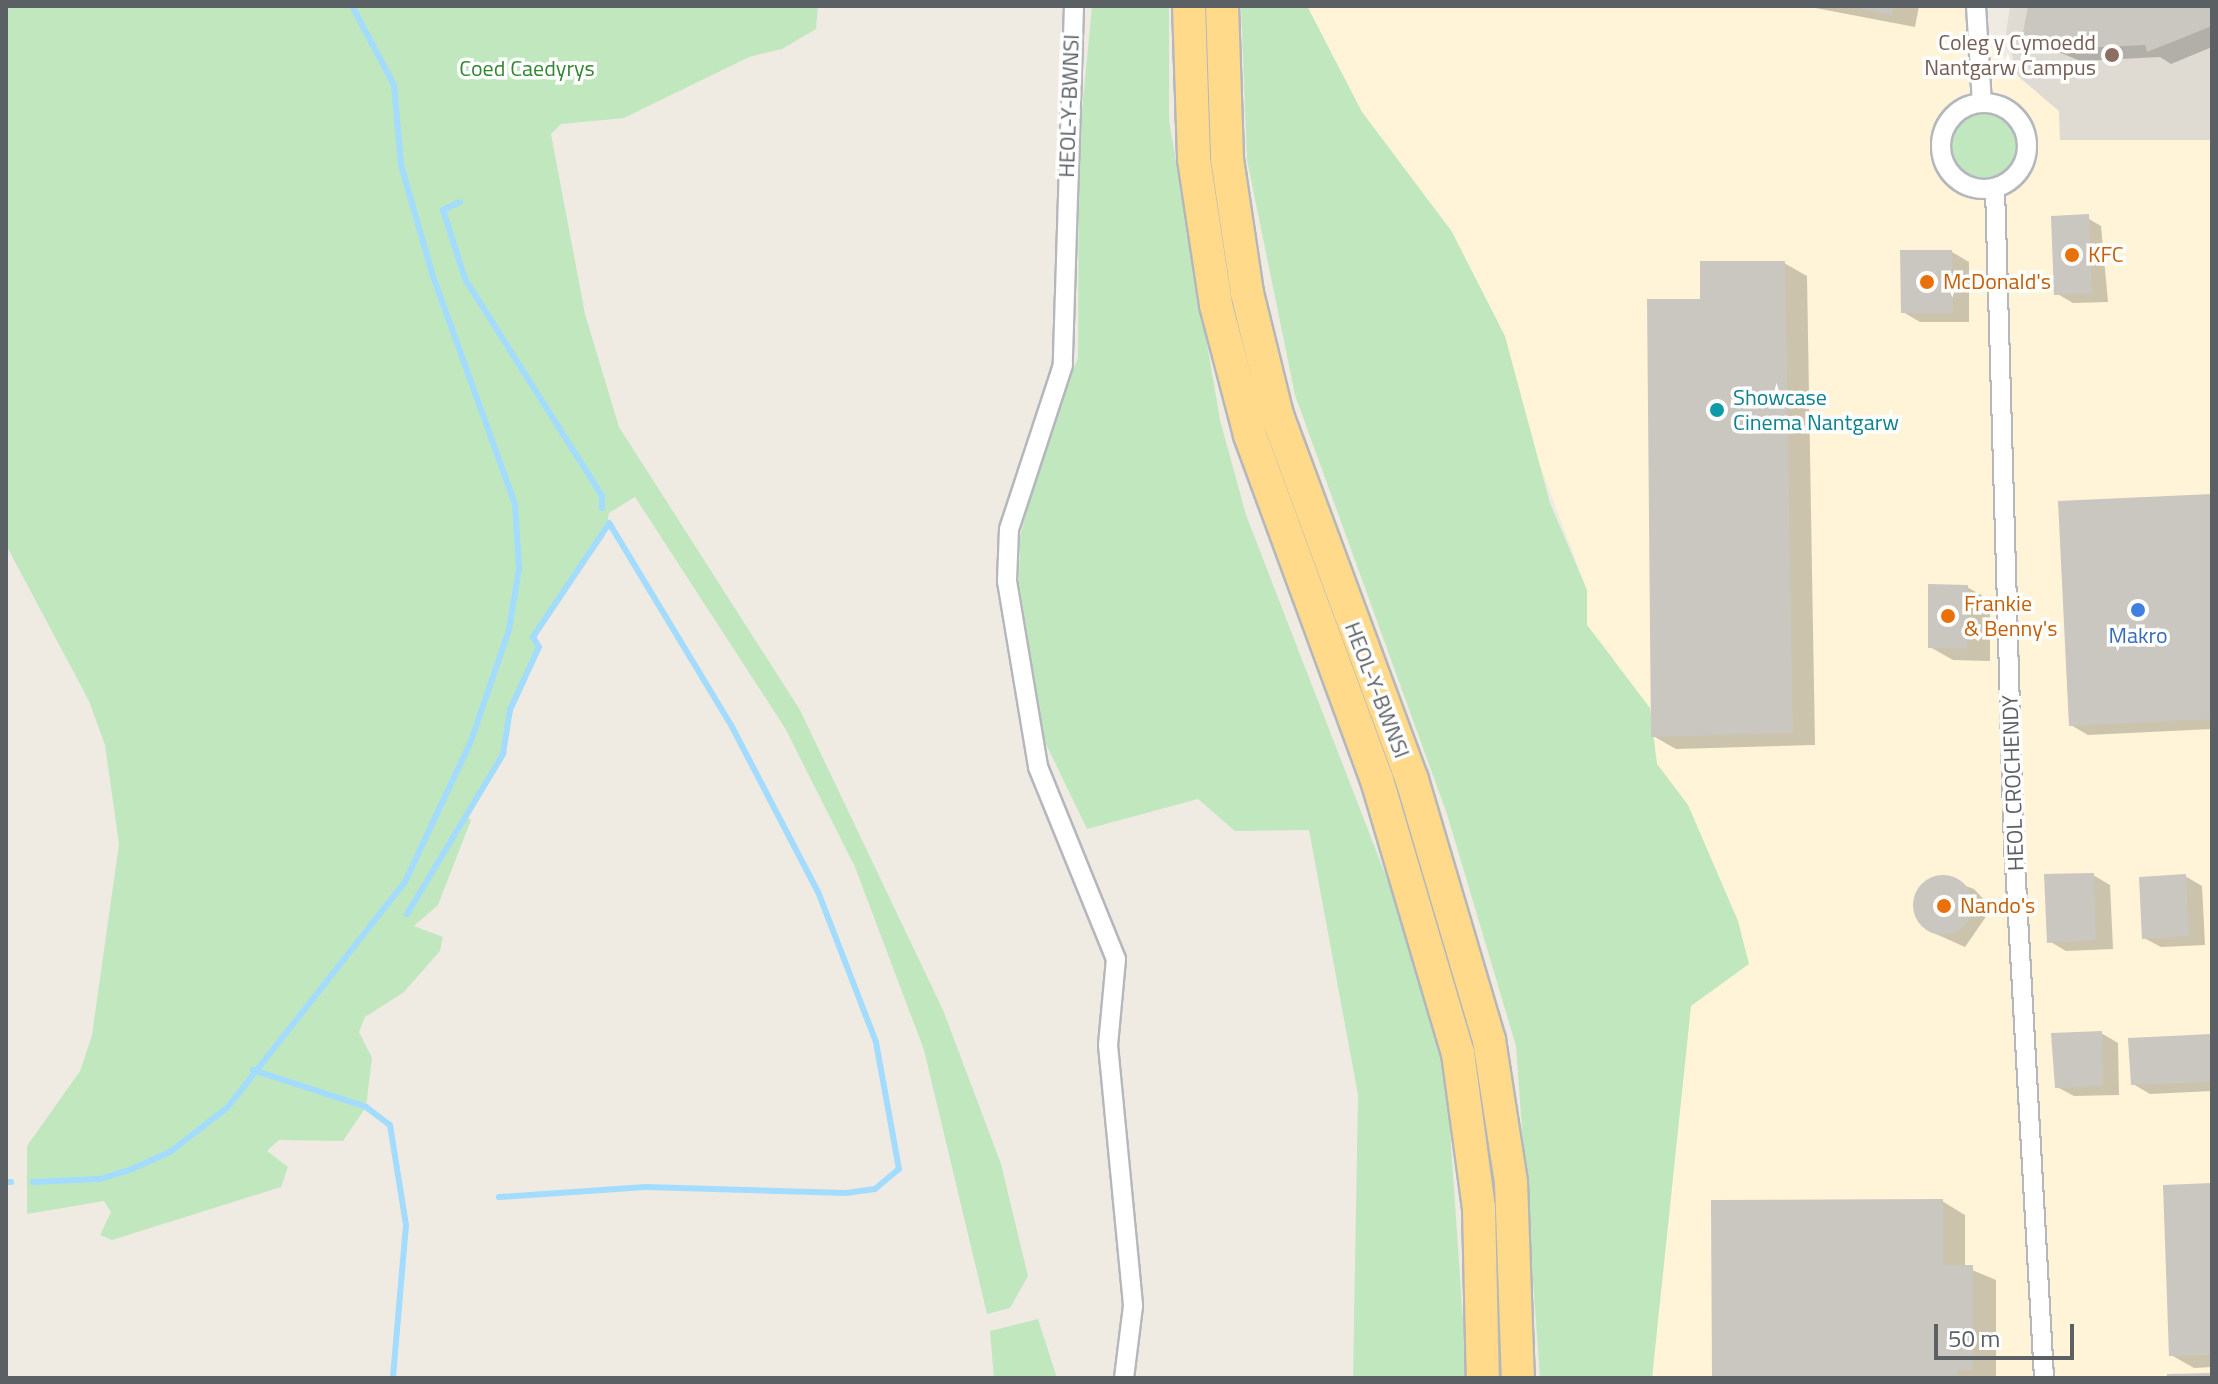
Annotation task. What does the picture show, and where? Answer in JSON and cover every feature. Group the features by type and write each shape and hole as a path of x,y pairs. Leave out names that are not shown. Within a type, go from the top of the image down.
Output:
{"highway":[{"name":"HEOL-Y-BWNSI","path":"1189,6 1194,159 1216,305 1279,524 1377,780 1458,1053 1479,1208 1483,1378"},
{"name":"HEOL-Y-BWNSI","path":"1222,6 1227,159 1247,293 1277,415 1412,780 1489,1040 1511,1182 1518,1378"}],"street":[{"name":"HEOL-Y-BWNSI","path":"1074,6 1063,365 1009,529 1007,581 1038,767 1116,959 1108,1045 1133,1306 1124,1378"},
{"path":"1976,6 1982,103"},
{"path":"1982,103 2008,110 2028,144 2019,172 1995,188 1954,176 1941,149 1948,122 1982,103"},
{"name":"HEOL CROCHENDY","path":"1995,188 2014,846 2044,1378"}],"shaded area":[{"path":"1307,6 1970,6 2018,76 2059,111 2060,140 2212,140 2212,1378 1652,1378 1691,1005 1738,921 1688,805 1657,764 1613,658 1587,625 1587,590 1452,231 1362,112"},
{"name":"Coleg y Cymoedd Nantgarw Campus","path":"2010,6 2212,6 2212,140 2060,140 2059,111 2018,76 2006,34"}],"green space":[{"name":"Coed Caedyrys","path":"6,6 818,6 816,29 782,49 749,57 624,118 561,124 551,134 585,314 619,427 800,710 943,1010 1001,1164 1028,1276 1010,1308 987,1314 924,1050 855,867 785,728 635,497 609,513 604,537 534,636 539,647 510,710 503,754 464,815 471,820 438,905 414,926 443,937 440,951 404,992 365,1017 359,1032 372,1058 366,1107 343,1141 279,1140 267,1151 288,1167 281,1187 112,1240 100,1235 111,1212 104,1201 27,1214 27,1146 80,1071 92,1035 119,844 105,745 89,701 6,545"},
{"path":"1092,6 1169,6 1169,120 1220,420 1246,515 1391,889 1445,1057 1467,1378 1353,1378 1358,1095 1309,830 1235,831 1198,799 1087,829 1044,740 1019,582 1020,537 1047,432 1078,358 1079,142"},
{"path":"1241,6 1307,6 1362,112 1452,232 1505,336 1550,503 1587,590 1587,625 1650,708 1657,764 1688,805 1738,921 1749,964 1691,1006 1652,1378 1540,1378 1516,1046 1447,814 1295,395 1247,160"},
{"path":"1984,103 2008,110 2020,122 2027,146 2020,170 2008,182 1984,189 1960,182 1948,170 1941,146 1948,122 1960,110"},
{"path":"1038,1319 1057,1378 994,1378 990,1331"}],"building":[{"path":"1850,6 1894,6 1892,16"},
{"path":"2028,6 2212,6 2212,26 2147,52 2145,45 2056,49 2022,38"},
{"name":"KFC","path":"2089,214 2092,294 2054,295 2051,216"},
{"path":"1900,250 1952,250 1953,313 1901,313"},
{"name":"Showcase Cinema Nantgarw","path":"1700,261 1785,261 1793,733 1651,737 1647,299 1700,299"},
{"name":"Makro","path":"2212,494 2212,719 2069,726 2058,501"},
{"name":"Frankie & Benny's","path":"1928,584 1968,585 1967,649 1928,648"},
{"path":"2094,873 2096,940 2047,943 2044,874"},
{"path":"2186,874 2189,936 2142,939 2139,877"},
{"name":"Nando's","path":"1943,875 1955,877 1964,884 1971,893 1971,917 1964,926 1955,933 1943,935 1931,933 1922,926 1915,917 1913,905 1915,893 1922,884 1931,877"},
{"path":"2102,1031 2103,1086 2055,1088 2051,1033"},
{"path":"2212,1034 2212,1082 2131,1085 2128,1038"},
{"path":"2212,1183 2212,1355 2169,1356 2163,1185"},
{"path":"1943,1199 1943,1265 1973,1265 1973,1370 1957,1370 1957,1378 1712,1378 1711,1200"},
{"path":"2212,1373 2212,1378 2167,1378 2167,1374"}],"waterway":[{"path":"33,1182 100,1179 132,1169 170,1152 227,1108 405,882 471,741 509,630 519,568 515,504 432,273 401,165 394,85 353,8"},
{"path":"460,202 443,210 465,279 602,496 602,508"},
{"path":"499,1197 646,1187 846,1193 875,1189 899,1169 876,1042 818,892 731,725 609,523"},
{"path":"407,914 503,754 510,710 539,647 533,637 608,525"},
{"path":"253,1070 366,1107 390,1125 406,1225 393,1378"},
{"path":"6,1182 11,1182"}],"place":[{"name":"Coleg y Cymoedd Nantgarw Campus","path":"2112,55"},
{"name":"KFC","path":"2072,255"},
{"name":"McDonald's","path":"1927,282"},
{"name":"Showcase Cinema Nantgarw","path":"1717,410"},
{"name":"Makro","path":"2138,610"},
{"name":"Frankie & Benny's","path":"1948,616"},
{"name":"Nando's","path":"1944,906"}]}
